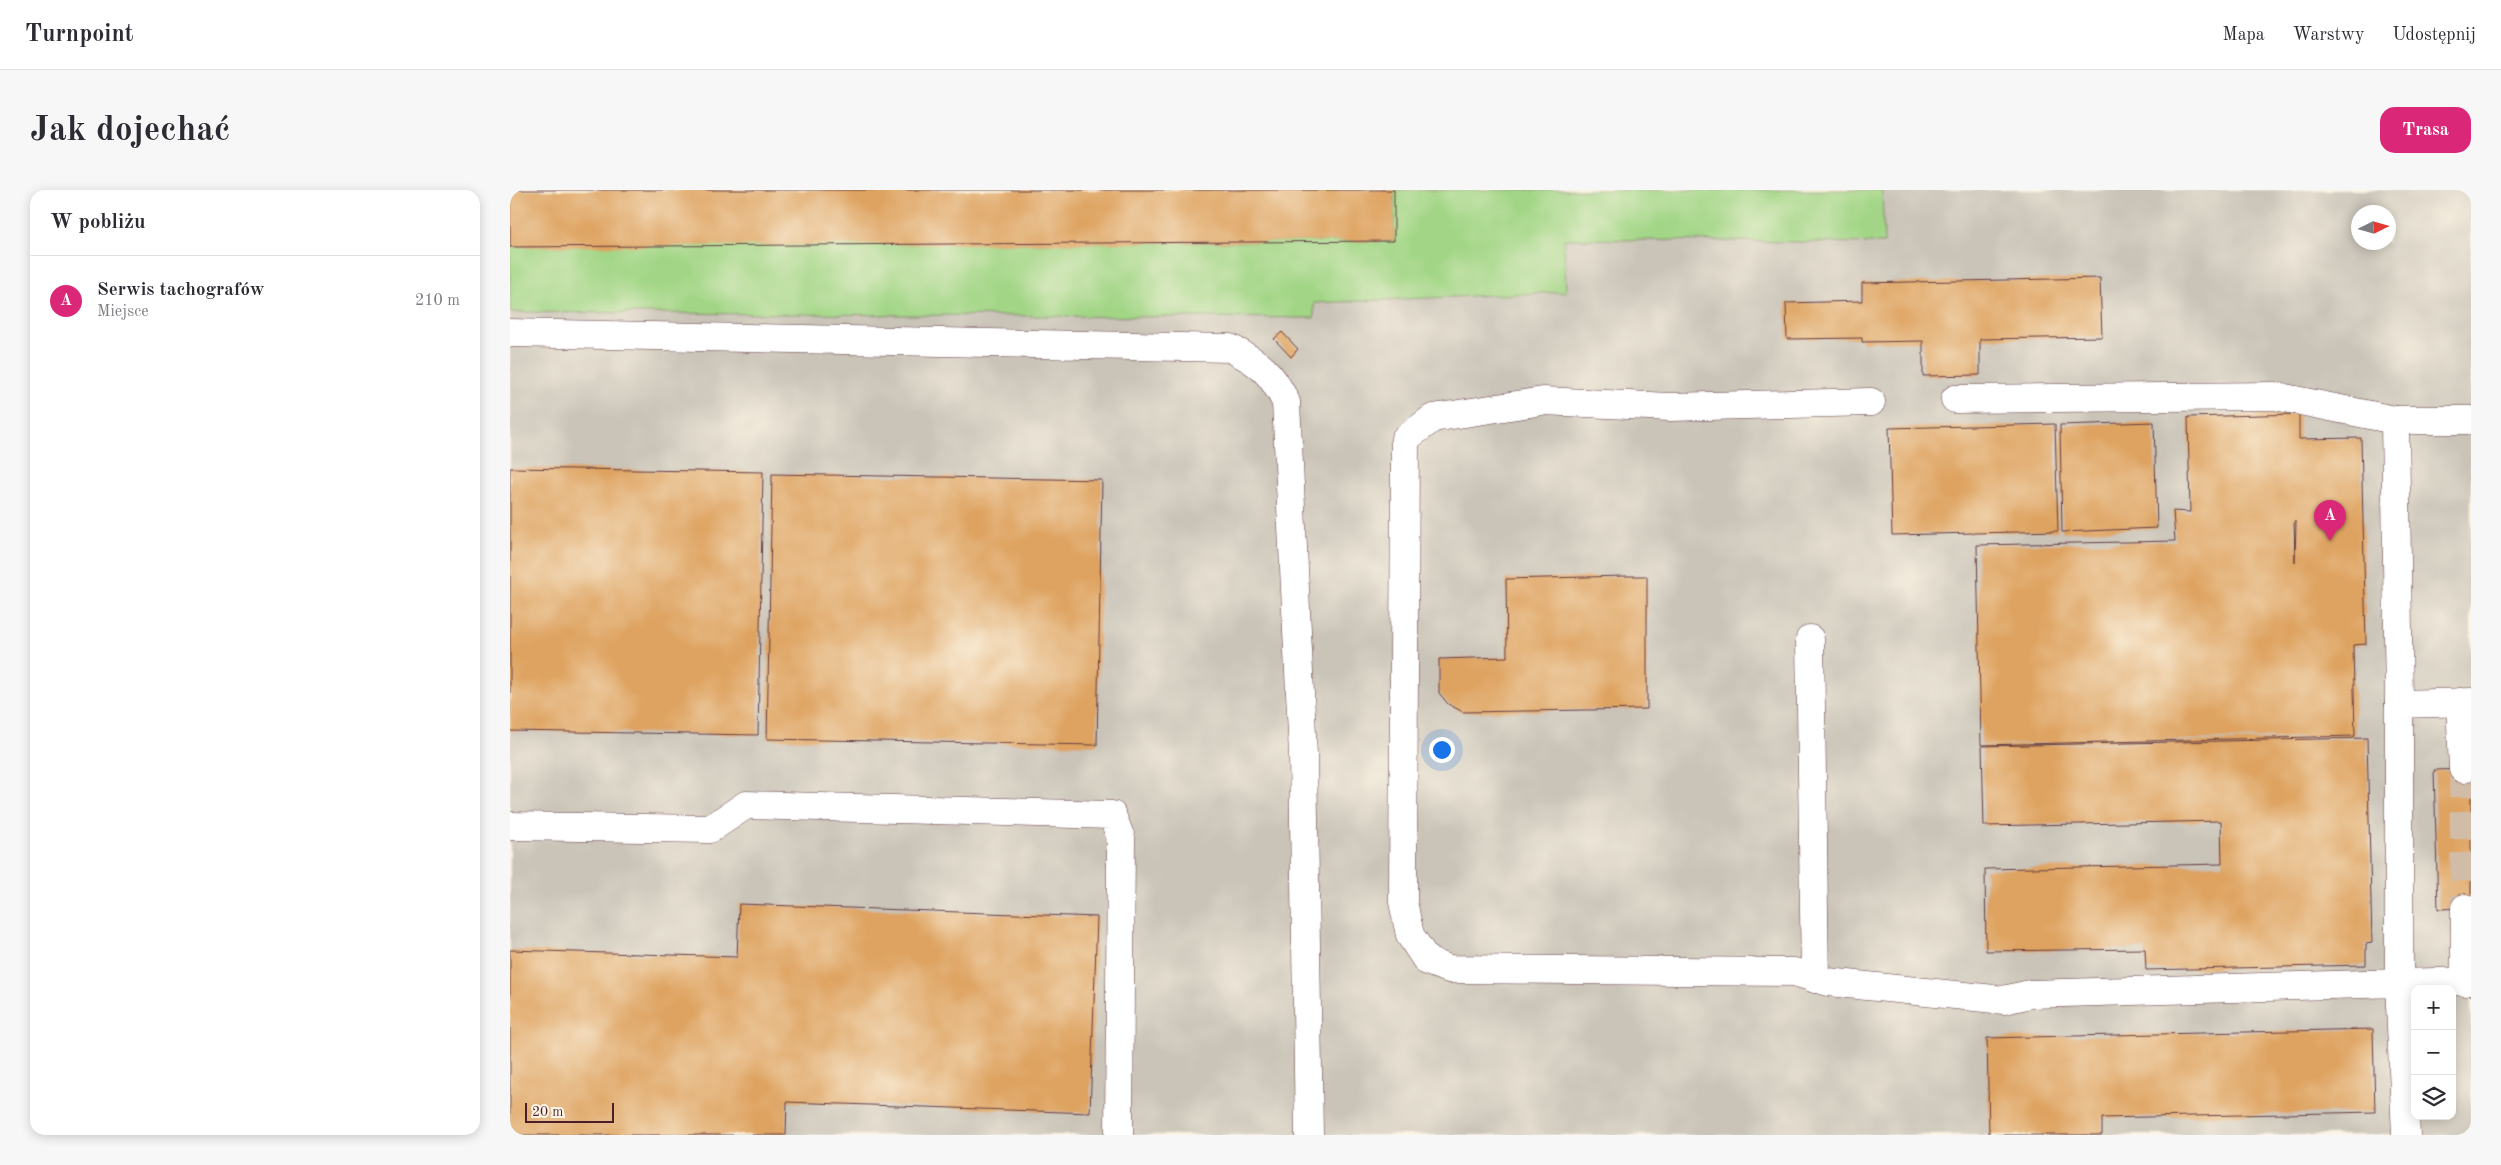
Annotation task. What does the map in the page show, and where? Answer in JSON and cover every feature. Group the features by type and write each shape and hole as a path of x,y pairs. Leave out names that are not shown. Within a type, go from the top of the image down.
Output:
{"street":[{"path":"510,333 1230,348 1256,361 1275,380 1286,402 1302,736 1310,1135"},
{"path":"1955,398 2275,396 2395,420 2471,420"},
{"path":"1871,402 1670,407 1544,400 1433,418 1405,439 1403,902 1410,935 1427,961 1449,969 1794,972 1828,982 2004,1000 2030,994 2468,982 2465,908"},
{"path":"2395,420 2399,704 2398,983 2406,1135"},
{"path":"1810,639 1815,979"},
{"path":"2399,704 2466,702 2463,769"},
{"path":"510,826 710,829 746,805 1112,815 1122,838 1119,1135"}],"shaded area":[{"path":"1882,190 2471,190 2471,1135 510,1135 510,312 1314,318 1314,303 1566,292 1564,239 1884,243"}],"green space":[{"path":"1394,190 1882,190 1884,243 1564,239 1566,292 1314,303 1314,318 510,312 510,246 1394,241"}],"building":[{"path":"510,190 1394,190 1394,241 510,247"},
{"path":"2100,278 2102,337 1980,339 1980,375 1923,376 1923,341 1862,342 1862,338 1787,339 1786,303 1862,301 1862,283"},
{"path":"1282,332 1298,349 1291,357 1274,339"},
{"path":"2299,414 2299,439 2361,438 2366,644 2353,645 2355,736 1981,745 1977,545 2175,541 2173,511 2190,512 2188,417","holes":["2294,521 2296,521 2295,563"]},
{"path":"2154,422 2157,528 2062,532 2060,425"},
{"path":"2055,424 2058,531 1892,535 1889,428"},
{"path":"510,468 763,472 758,735 510,731"},
{"path":"772,474 1102,480 1097,745 767,739"},
{"path":"1647,576 1647,709 1463,712 1448,704 1439,693 1439,659 1507,657 1506,579"},
{"path":"2367,738 2372,943 2366,944 2366,965 2146,970 2145,949 1986,951 1985,869 2222,864 2221,821 1984,826 1982,746"},
{"path":"2471,769 2471,908 2438,909 2434,770"},
{"path":"739,904 1097,917 1090,1113 787,1102 786,1135 510,1135 510,950 737,957"},
{"path":"2373,1029 2375,1112 2102,1118 2102,1135 1989,1135 1987,1038"}],"tunnel":[{"path":"2463,769 2465,908"}],"place":[{"name":"Serwis tachografów","path":"2330,541"}]}
